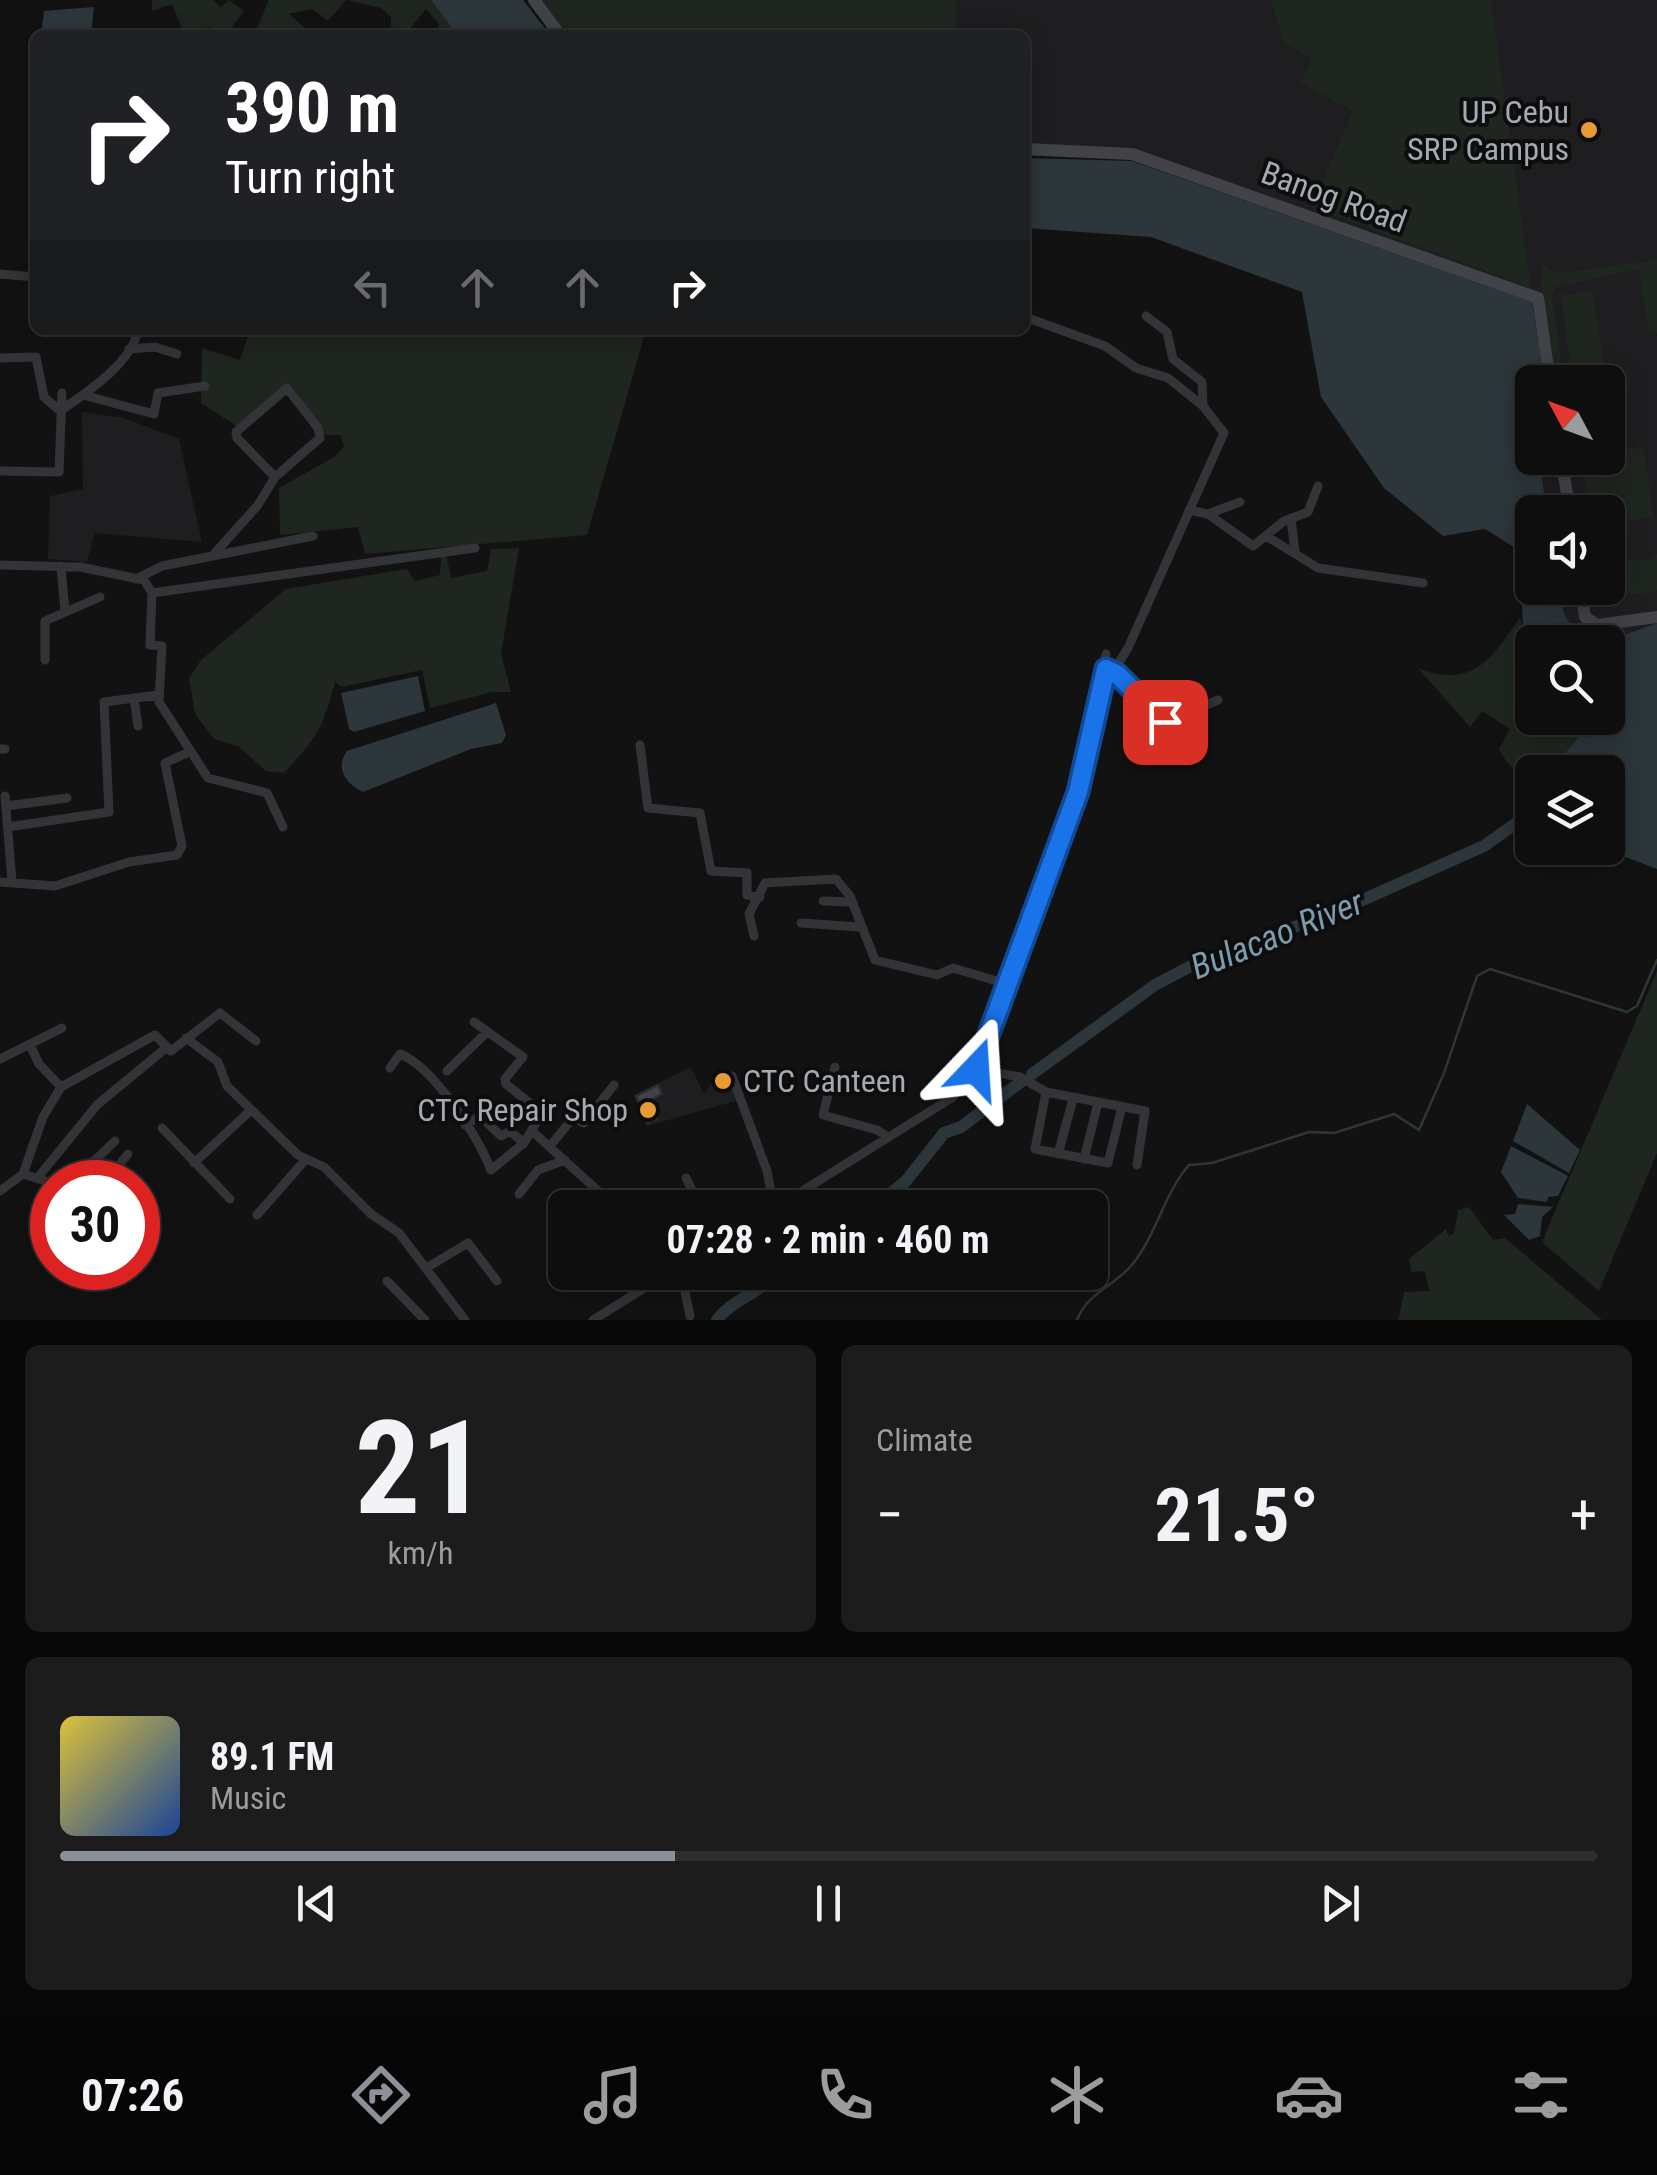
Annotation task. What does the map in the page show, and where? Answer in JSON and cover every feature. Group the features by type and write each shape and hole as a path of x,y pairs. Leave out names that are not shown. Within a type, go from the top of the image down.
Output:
{"street":[{"path":"534,0 556,30"},
{"name":"Banog Road","path":"1030,148 1132,154 1538,298 1548,365"},
{"path":"0,274 30,277"},
{"path":"1146,316 1168,332 1172,358 1202,382 1203,406"},
{"path":"1030,318 1105,346 1136,368 1168,378 1203,406 1224,439 1128,648 1109,671"},
{"path":"60,411 129,349 136,335"},
{"path":"129,349 155,347 177,354"},
{"path":"0,358 36,357 44,397 60,411"},
{"path":"83,394 154,414 158,393 205,386"},
{"path":"214,554 258,505 275,477 321,435 287,388 236,432 275,477"},
{"path":"0,472 60,472 62,394"},
{"path":"1189,510 1208,514 1253,546 1308,512 1318,486"},
{"path":"1208,514 1240,502"},
{"path":"1291,519 1295,552"},
{"path":"136,580 162,566 313,536"},
{"path":"1268,537 1312,566 1423,583"},
{"path":"152,592 475,548"},
{"path":"0,565 61,566 147,582 152,592 150,645 162,646 158,695 161,708 214,782 267,793 283,827"},
{"path":"61,566 64,612"},
{"path":"45,660 44,620 100,596"},
{"path":"1584,605 1586,617 1597,625 1657,617"},
{"path":"804,1190 953,1097 976,1069 1078,792 1109,671 1106,654"},
{"path":"1109,671 1165,722 1218,700"},
{"path":"8,827 110,812 104,702 158,695"},
{"path":"134,698 138,726"},
{"path":"640,745 648,808 702,814 712,871 747,873 747,894 760,897"},
{"path":"0,882 55,886 129,862 177,855 182,846 165,766 169,760 189,752"},
{"path":"12,882 6,801 67,798"},
{"path":"754,936 749,914 768,882 831,878 839,881 878,962 937,976 953,968 1007,984"},
{"path":"823,901 850,902"},
{"path":"800,924 860,927"},
{"path":"146,1024 170,1051 220,1012 256,1041"},
{"path":"390,1068 400,1054 427,1074 465,1124 492,1170 524,1143 542,1113 504,1079 522,1058 474,1022"},
{"path":"0,1059 62,1028"},
{"path":"447,1070 486,1033"},
{"path":"0,1191 22,1174 43,1117 61,1087 155,1035"},
{"path":"186,1038 218,1062 227,1086 250,1110 306,1160 324,1166 371,1214 399,1232 465,1320"},
{"path":"30,1045 39,1064 61,1087"},
{"path":"52,1160 97,1105 167,1048"},
{"path":"835,1067 822,1115 877,1130 888,1137"},
{"path":"976,1069 1020,1077 1046,1092 1147,1114 1137,1165"},
{"path":"732,1076 763,1157 771,1190"},
{"path":"550,1146 573,1118 584,1123 614,1085"},
{"path":"1046,1092 1034,1147 1058,1154 1108,1163 1122,1108"},
{"path":"1058,1154 1073,1099"},
{"path":"1084,1159 1098,1103"},
{"path":"194,1162 250,1110"},
{"path":"465,1124 480,1116 501,1136 510,1131 524,1143"},
{"path":"162,1128 230,1199"},
{"path":"532,1131 598,1190"},
{"path":"95,1160 115,1141"},
{"path":"123,1160 128,1154"},
{"path":"257,1215 306,1160"},
{"path":"519,1194 538,1170 566,1160"},
{"path":"22,1174 30,1175"},
{"path":"686,1178 692,1190"},
{"path":"428,1267 468,1243 497,1281"},
{"path":"387,1281 425,1320"},
{"path":"593,1320 640,1290"},
{"path":"685,1290 690,1316"}],"shaded area":[{"path":"152,0 213,0 221,7 229,0 244,11 230,30 210,27 182,30 172,4 152,11"},
{"path":"269,0 346,0 328,21 312,9 289,14 307,30 256,30"},
{"path":"347,0 431,0 453,30 437,30 439,24 426,9 409,30 397,30 381,8"},
{"path":"431,0 523,0 546,30 453,30"},
{"path":"527,0 1657,0 1657,623 1625,635 1625,625 1570,625 1561,605 1625,605 1625,495 1544,495 1542,475 1625,475 1625,365 1520,365 1333,233 1132,160 1030,156 1030,30 549,30"},
{"path":"539,0 956,0 957,30 561,30"},
{"path":"1271,0 1491,0 1531,288 1312,207 1353,111 1300,83 1312,59 1284,43"},
{"path":"94,7 92,30 42,30 44,11"},
{"path":"1030,158 1132,161 1532,302 1541,365 1515,365 1515,475 1542,475 1544,495 1515,495 1515,548 1485,529 1443,536 1384,488 1321,397 1302,292 1151,237 1030,228"},
{"path":"1657,260 1657,333 1649,334 1638,269 1556,287 1552,294 1562,365 1551,365 1541,295 1542,264 1557,273"},
{"path":"1593,291 1604,365 1570,365 1561,295"},
{"path":"251,335 645,335 587,535 365,554 358,527 280,535 279,488 336,456 344,446 340,435 325,435 290,383 238,427 201,403 202,348 240,360"},
{"path":"82,412 124,418 179,439 202,542 95,533 87,562 48,559 50,496 83,489"},
{"path":"1643,446 1654,517 1625,522 1625,495 1587,495 1584,475 1625,475 1625,450"},
{"path":"519,548 501,654 511,692 492,692 430,708 422,670 341,687 335,681 317,732 284,773 266,771 238,746 214,739 195,714 189,678 201,660 286,589 407,569 415,581 440,575 441,555 446,554 451,578 487,571 491,549"},
{"path":"1657,553 1657,591 1625,597 1625,560 1652,559"},
{"path":"1522,605 1562,605 1572,625 1523,625"},
{"path":"1520,617 1522,625 1515,625 1515,735 1608,735 1608,755 1515,755 1515,770 1499,749 1510,729 1482,711 1470,727 1418,668 1437,674 1467,672 1500,645"},
{"path":"1657,623 1657,869 1625,857 1625,755 1564,755 1580,735 1625,735 1625,635"},
{"path":"418,676 425,711 354,732 349,729 341,693"},
{"path":"496,703 506,735 502,743 471,749 363,792 344,775 342,764 347,751"},
{"path":"1657,971 1657,1153 1599,1291 1542,1242"},
{"path":"691,1067 704,1094 720,1070 731,1076 739,1100 647,1126 634,1095"},
{"path":"1527,1104 1580,1150 1569,1173 1513,1141"},
{"path":"1511,1146 1568,1176 1558,1196 1548,1197 1547,1202 1518,1198 1501,1172"},
{"path":"1518,1204 1553,1207 1542,1217 1540,1236 1529,1240 1504,1215 1515,1214"},
{"path":"1469,1207 1493,1240 1505,1238 1602,1320 1398,1320 1404,1292 1429,1291 1425,1271 1411,1272 1409,1259 1446,1229 1449,1236 1454,1233 1458,1210"}],"building":[{"name":"CTC Repair Shop","path":"658,1085 662,1094 649,1101 657,1119 647,1123 636,1096"}],"waterway":[{"name":"Bulacao River","path":"1032,1074 1155,985 1193,965 1340,910 1484,846 1515,824"},
{"path":"1077,1320 1087,1303 1124,1273 1140,1254 1189,1165 1212,1163 1309,1132 1334,1133 1394,1114 1419,1130 1444,1073 1477,976 1490,969 1627,1012 1637,1006 1657,960"},
{"name":"Bulacao River","path":"895,1190 944,1133 961,1127 1022,1081"},
{"name":"Bulacao River","path":"717,1320 756,1290"}],"place":[{"name":"UP Cebu SRP Campus","path":"1589,130"},
{"name":"CTC Canteen","path":"723,1081"},
{"name":"CTC Repair Shop","path":"648,1110"}],"route":[{"path":"976,1069 1078,792 1106,669 1118,675 1165,722"}]}
